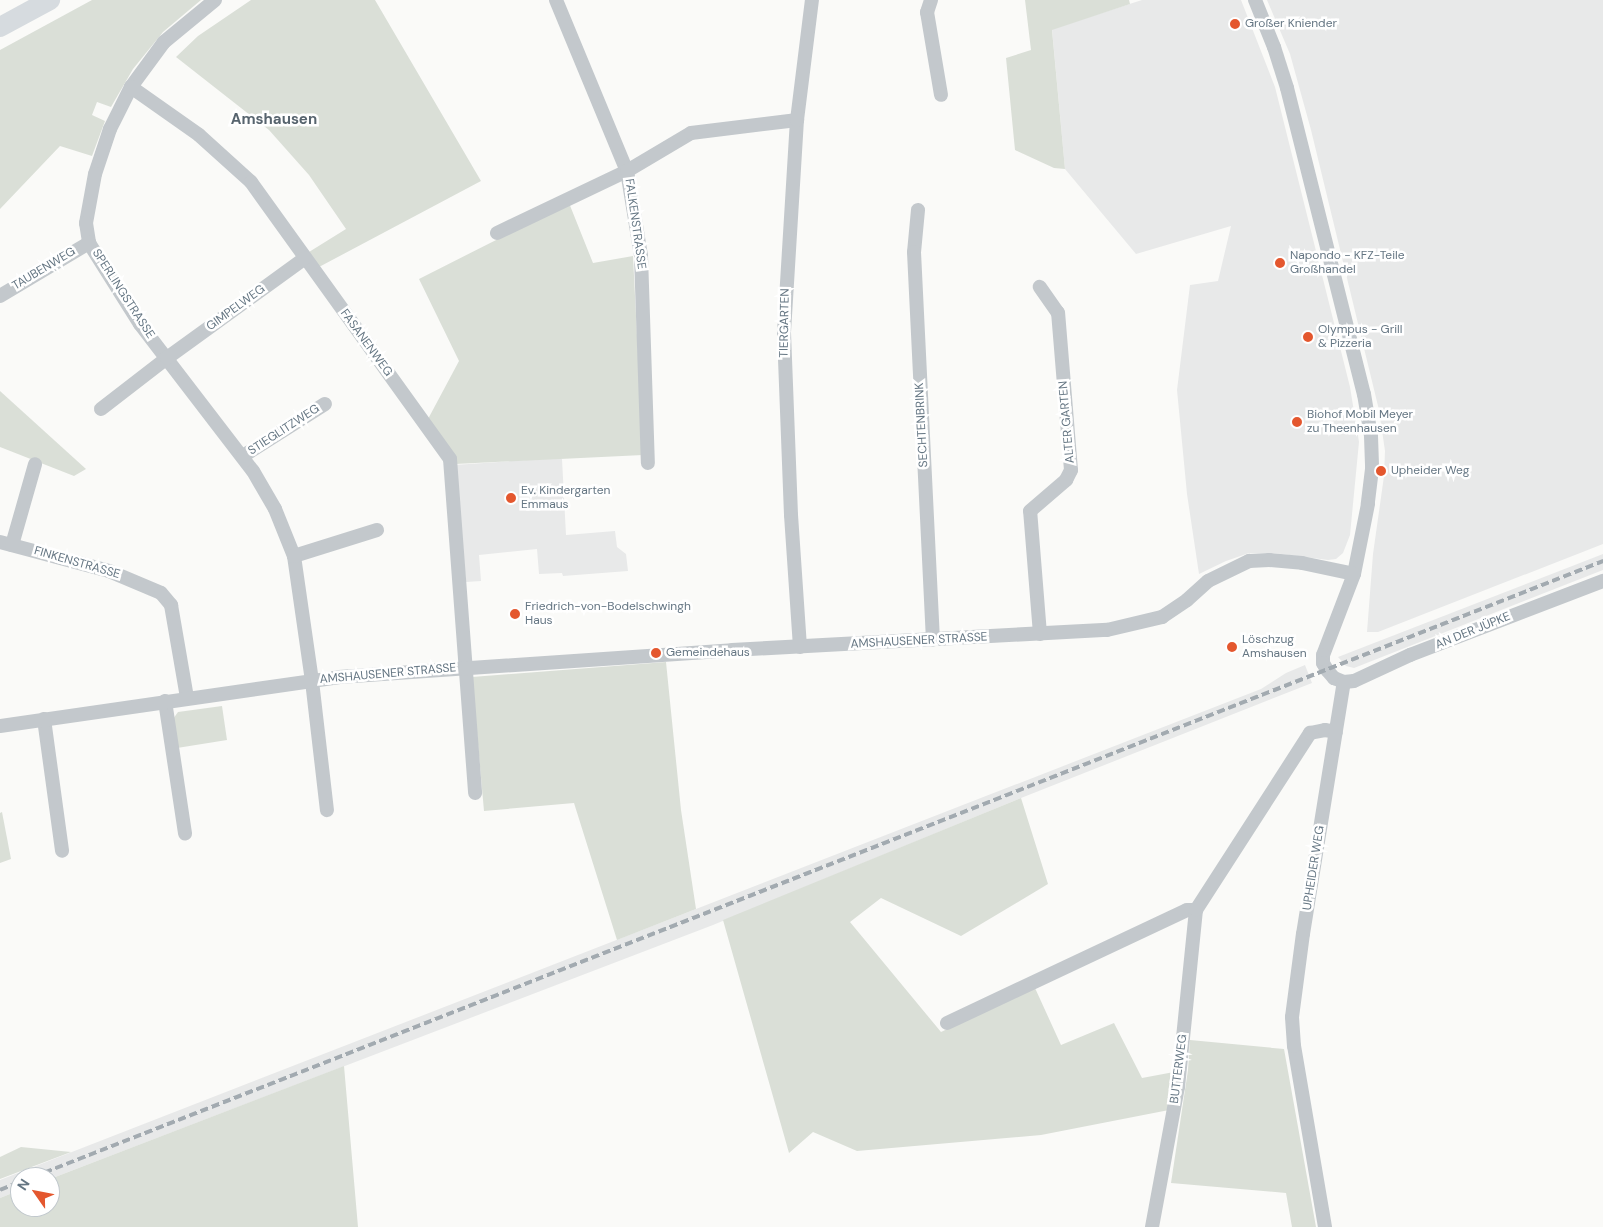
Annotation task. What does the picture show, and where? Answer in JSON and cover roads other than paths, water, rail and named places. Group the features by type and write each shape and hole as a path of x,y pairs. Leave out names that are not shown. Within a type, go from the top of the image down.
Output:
{"main road":[{"path":"0,27 50,0"}],"street":[{"name":"SPERLINGSTRASSE","path":"215,0 164,42 131,87 110,129 95,174 86,223 89,243 135,316 243,456 275,509 294,556 312,681"},
{"name":"FALKENSTRASSE","path":"556,0 627,171 641,256 648,462"},
{"name":"TIERGARTEN","path":"800,647 790,515 784,332 797,120 812,0"},
{"path":"930,0 927,12 941,95"},
{"path":"1255,0 1274,46 1287,88 1364,394 1371,436 1372,469 1354,574 1323,655 1323,663 1327,670 1334,678 1344,682"},
{"name":"FASANENWEG","path":"131,87 199,135 251,182 450,459 464,667"},
{"path":"497,233 627,171 692,133 797,120"},
{"name":"SECHTENBRINK","path":"918,210 914,252 933,640"},
{"name":"TAUBENWEG","path":"0,296 89,243"},
{"name":"GIMPELWEG","path":"167,358 305,258"},
{"name":"ALTER GARTEN","path":"1040,287 1058,313 1071,470 1066,480 1030,511 1040,634"},
{"path":"101,410 167,358"},
{"name":"STIEGLITZWEG","path":"243,456 325,404"},
{"path":"6,543 35,464"},
{"path":"294,556 377,530"},
{"name":"FINKENSTRASSE","path":"6,543 109,571 161,592 171,606 186,698"},
{"name":"AMSHAUSENER STRASSE","path":"0,726 312,681 464,667 1107,630 1162,617 1187,600 1208,580 1249,561 1269,560 1302,563 1354,574"},
{"name":"AN DER JÜPKE","path":"1344,682 1354,681 1410,655 1603,580"},
{"name":"AMSHAUSENER STRASSE","path":"464,667 475,793"},
{"name":"AMSHAUSENER STRASSE","path":"312,681 327,810"},
{"name":"UPHEIDER WEG","path":"1326,1227 1294,1046 1292,1018 1303,934 1344,682"},
{"path":"165,701 185,833"},
{"path":"44,719 62,851"},
{"name":"BUTTERWEG","path":"1152,1227 1178,1087 1196,910 1310,733 1325,730 1336,732"},
{"path":"947,1023 1187,910 1196,910"}],"railway":[{"path":"58,1167 1603,561"},
{"path":"0,1190 10,1186"}],"place":[{"name":"Großer Kniender","path":"1235,24"},
{"name":"Napondo - KFZ-Teile Großhandel","path":"1280,263"},
{"name":"Olympus - Grill & Pizzeria","path":"1308,337"},
{"name":"Biohof Mobil Meyer zu Theenhausen","path":"1297,422"},
{"name":"Upheider Weg","path":"1381,471"},
{"name":"Ev. Kindergarten Emmaus","path":"511,498"},
{"name":"Friedrich-von-Bodelschwingh Haus","path":"515,614"},
{"name":"Löschzug Amshausen","path":"1232,647"},
{"name":"Gemeindehaus","path":"656,653"}],"district":[{"name":"Amshausen","path":"274,120"}]}
